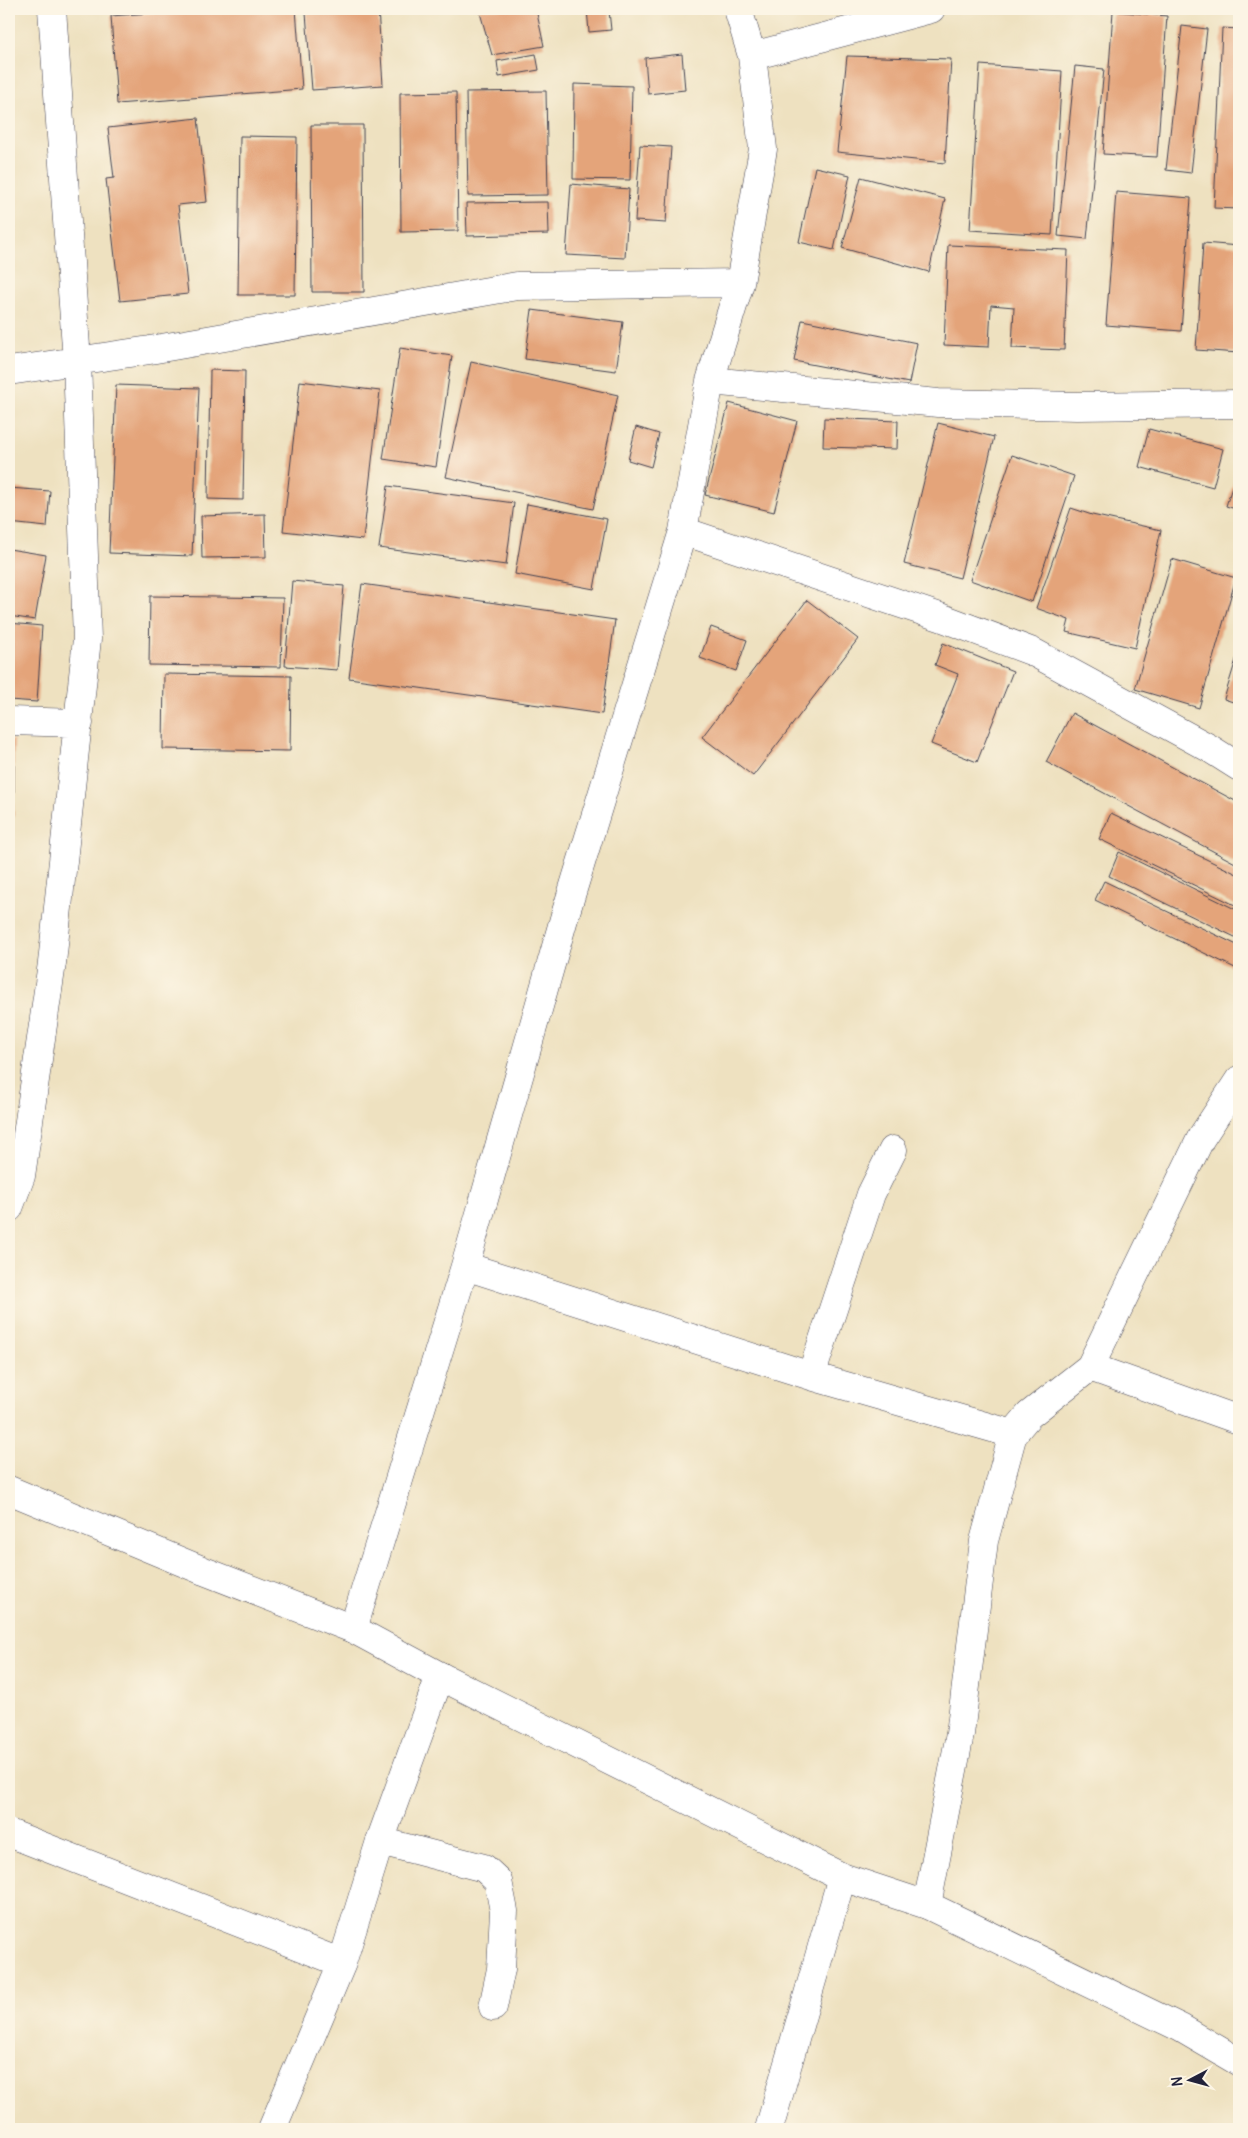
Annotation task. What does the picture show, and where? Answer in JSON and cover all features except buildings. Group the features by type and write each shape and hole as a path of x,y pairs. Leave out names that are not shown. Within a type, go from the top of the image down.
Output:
{"street":[{"path":"9,1208 20,1176 49,983 79,723 86,639 77,361 52,9"},
{"path":"353,1629 465,1266 565,915 683,531 710,381 740,283 763,149 752,56 738,9"},
{"path":"752,56 931,9"},
{"path":"9,371 160,349 517,286 740,283"},
{"path":"710,381 938,403 1077,406 1239,404"},
{"path":"683,531 940,618 1033,652 1209,748 1239,767"},
{"path":"9,721 79,723"},
{"path":"927,1905 960,1734 984,1541 1013,1434 1029,1415 1090,1367 1201,1138 1239,1080"},
{"path":"811,1376 870,1194 893,1150"},
{"path":"465,1266 811,1376 1013,1434"},
{"path":"1090,1367 1239,1420"},
{"path":"9,1490 353,1629 440,1676 842,1877 927,1905 1182,2028 1239,2062"},
{"path":"272,2129 342,1963 380,1841 440,1676"},
{"path":"9,1833 342,1963"},
{"path":"380,1841 484,1868 498,1881 504,1911 501,1969 493,2007"},
{"path":"769,2129 842,1877"}]}
